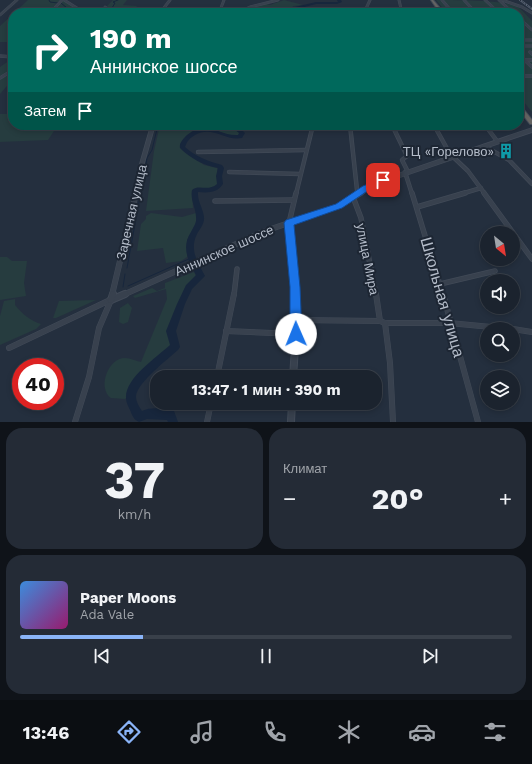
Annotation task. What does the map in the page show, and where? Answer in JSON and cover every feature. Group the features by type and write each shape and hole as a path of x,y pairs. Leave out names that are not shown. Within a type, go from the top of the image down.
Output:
{"highway":[{"path":"432,0 439,8"},
{"path":"524,109 532,119"},
{"path":"524,113 532,123"}],"street":[{"path":"0,15 17,0"},
{"path":"55,8 63,0 77,8"},
{"path":"164,8 170,0"},
{"path":"248,8 278,0"},
{"path":"442,0 449,8"},
{"path":"464,0 471,8"},
{"path":"485,0 494,8"},
{"path":"499,0 508,8"},
{"path":"502,0 524,8"},
{"path":"524,23 532,30"},
{"path":"525,60 532,60"},
{"path":"525,60 532,67"},
{"name":"Заречная улица","path":"111,300 141,167 152,130"},
{"path":"293,370 296,334 295,287 289,223 312,130"},
{"path":"351,130 357,190 359,193"},
{"name":"Школьная улица","path":"394,130 407,156 402,160 407,172 452,322 478,422"},
{"path":"437,130 450,154 468,171 532,259"},
{"path":"489,130 497,141"},
{"name":"Аннинское шоссе","path":"9,348 111,300 265,231 327,211 377,183 532,130"},
{"path":"484,146 509,160 532,184"},
{"path":"198,152 306,150"},
{"path":"229,172 300,174"},
{"path":"417,207 481,188"},
{"name":"улица Мира","path":"353,197 357,202 364,232 390,363 393,422"},
{"path":"215,201 294,200"},
{"path":"218,370 234,296 237,270"},
{"path":"440,284 495,271"},
{"path":"75,422 88,379 97,333 111,300"},
{"path":"296,320 480,324"},
{"path":"520,330 532,332"},
{"path":"226,331 296,334"},
{"path":"207,422 210,410"},
{"path":"291,422 292,410"}],"green space":[{"path":"28,0 60,0 53,8 19,8"},
{"path":"63,0 76,8 56,8"},
{"path":"113,0 127,0 123,5 137,6 136,8 109,8 107,6"},
{"path":"284,0 303,5 293,6 293,8 251,8 264,3 270,5"},
{"path":"436,0 499,3 516,6 518,8 443,8"},
{"path":"524,12 532,21 532,112 524,102"},
{"path":"8,19 8,42 0,42 0,26"},
{"path":"8,61 8,85 0,94 0,67"},
{"path":"0,114 8,114 8,130 55,130 48,140 0,142"},
{"path":"159,130 195,130 181,144 181,149 204,165 217,168 218,183 216,187 192,191 193,208 146,211 154,151"},
{"path":"215,130 236,130 240,133 238,136"},
{"path":"151,213 182,217 196,213 197,222 187,240 187,257 181,261 166,263 163,248 137,251 141,224 146,219 146,216"},
{"path":"0,257 7,257 12,261 27,261 24,283 26,296 0,300"},
{"path":"194,272 197,278 185,288 171,324 169,332 173,348 136,380 129,395 125,399 111,398 105,388 106,374 109,368 119,359 129,358 141,362 167,299 166,289 135,298 133,296 152,288 157,291 165,288 165,283"},
{"path":"15,299 15,305 27,317 41,324 36,329 0,345 0,316 4,301"},
{"path":"96,300 56,318 53,318 59,301"},
{"path":"128,303 132,308 128,322 123,324 119,322 120,308"}],"waterway":[{"path":"49,0 50,2 58,3"},
{"path":"112,8 115,3 113,2 118,0"},
{"path":"296,8 316,3 337,3 340,2 339,0"},
{"path":"61,3 67,8"},
{"path":"127,268 147,158 152,150 157,130"},
{"path":"173,422 170,415 146,414 140,417 134,407 131,396 132,390 142,377 175,347 171,331 189,287 201,276 191,257 189,247 192,236 199,225 200,220 194,194 195,190 212,190 218,187 220,184 219,176 221,168 220,166 204,162 190,154 182,147 186,139 202,130"},
{"path":"213,130 227,136 240,137 242,133 238,130"},
{"path":"128,286 191,258"},
{"path":"123,287 125,274"}],"railway":[{"path":"520,0 532,9"}],"place":[{"name":"ТЦ «Горелово»","path":"506,151"}],"route":[{"path":"296,334 295,287 289,223 327,211 346,203 366,188 383,180"}]}
